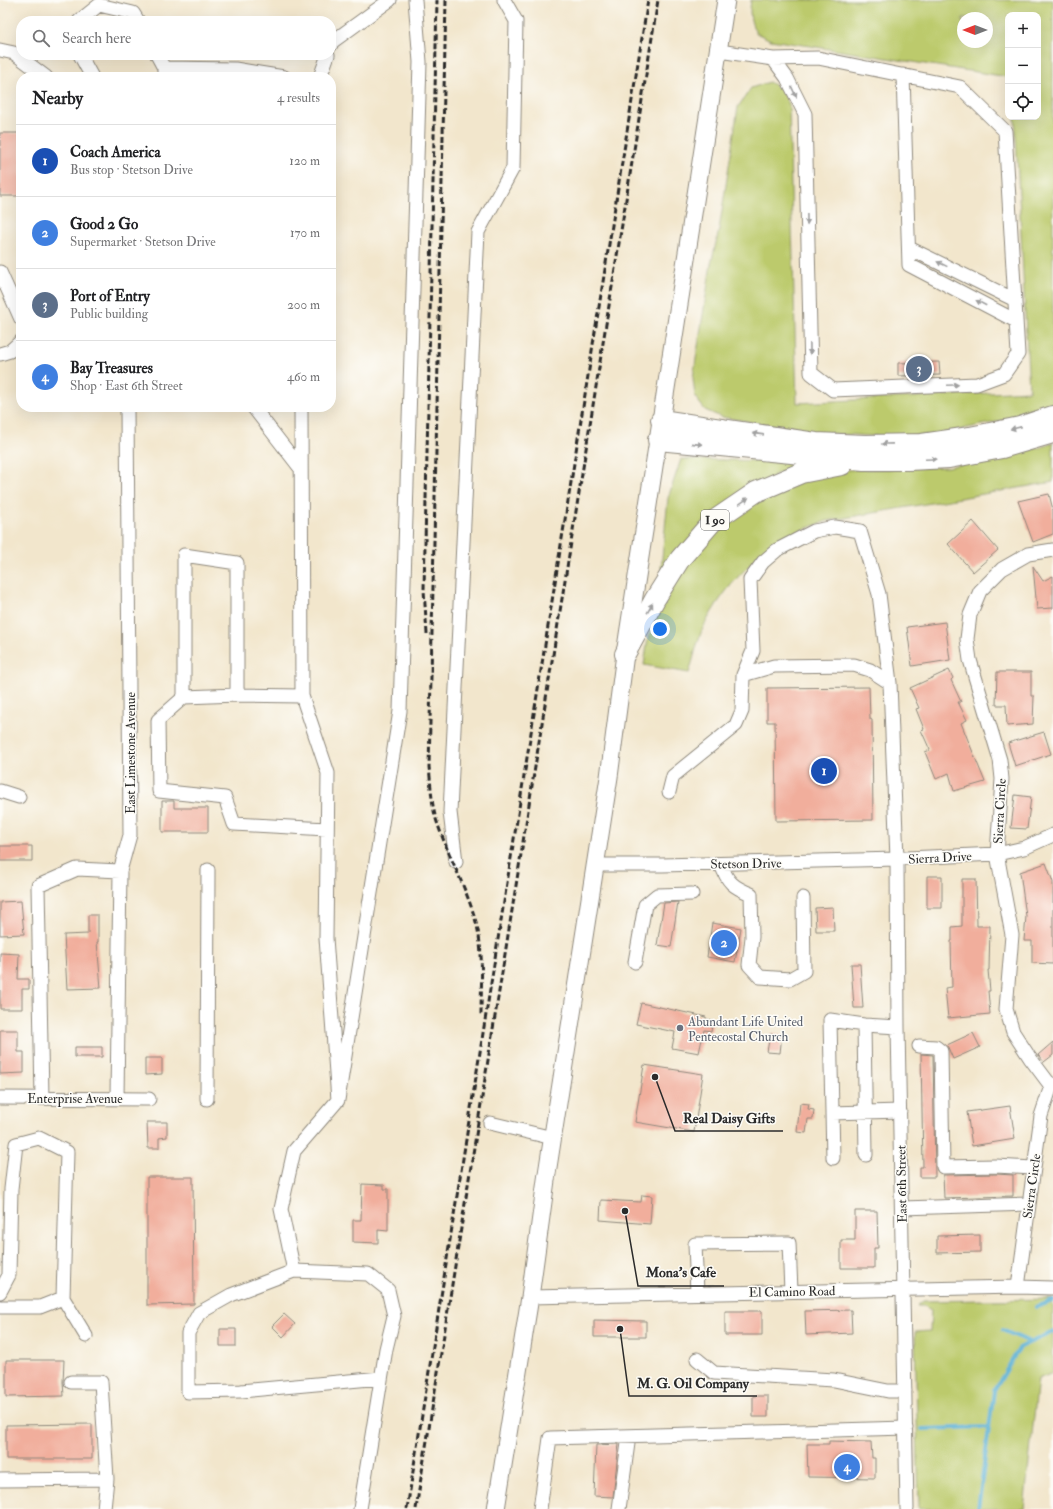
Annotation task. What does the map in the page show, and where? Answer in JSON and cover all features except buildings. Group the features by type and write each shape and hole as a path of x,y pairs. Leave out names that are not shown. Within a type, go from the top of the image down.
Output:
{"highway":[{"path":"661,420 816,443 865,445 922,444 970,437 1020,427 1053,416"},
{"name":"I 90","path":"658,440 864,460 949,458 1002,448 1053,433"},
{"name":"I 90","path":"625,654 655,599 680,559 712,522 756,492 801,472 864,460"}],"main road":[{"path":"496,1509 596,865 625,654 726,0"}],"street":[{"path":"336,39 390,0"},
{"path":"294,1271 281,1209 294,1151 338,1100 400,711 420,62 415,0"},
{"path":"456,862 450,812 478,232 514,168 516,22 504,0"},
{"path":"85,16 99,5 133,13 135,16"},
{"path":"0,50 16,54"},
{"path":"719,51 773,59 818,58 960,87 1005,131 1018,354 1004,374 977,384 833,390 811,373 804,114 787,78 773,59"},
{"path":"23,60 39,72"},
{"path":"83,60 89,72"},
{"path":"158,60 164,72"},
{"path":"322,72 326,60"},
{"path":"178,72 234,68 256,72"},
{"path":"903,75 910,265 1016,321"},
{"path":"909,248 1015,300"},
{"path":"0,272 16,307"},
{"path":"0,354 10,352 16,346"},
{"name":"East Limestone Avenue","path":"117,1098 120,871 130,835 127,412"},
{"path":"257,412 301,469"},
{"path":"301,412 302,696 328,773 326,938 338,1100"},
{"name":"East 6th Street","path":"743,675 753,651 750,580 763,562 776,550 814,531 835,527 860,531 879,594 890,683 897,860 898,1027 908,1509"},
{"name":"Sierra Circle","path":"1018,1287 1041,1116 1052,1085 1030,1058 1012,1032 1006,1010 1012,935 998,854 1002,779 1000,760 970,660 967,639 970,615 980,591 1002,569 1028,554 1053,550"},
{"path":"184,698 184,555 237,563 237,695"},
{"path":"669,792 674,776 736,725 742,711 743,675 774,666 854,665 870,670 890,683"},
{"path":"302,696 237,695 184,698 158,720 159,791 225,798 234,824 327,829"},
{"path":"0,790 19,796"},
{"name":"Sierra Drive","path":"897,860 907,858 998,854 1024,848 1053,836"},
{"name":"Stetson Drive","path":"596,865 897,860"},
{"path":"721,864 726,878 738,889 751,894 752,936 749,965 760,977 790,979 804,970 803,898"},
{"path":"42,1098 38,886 77,869 120,871"},
{"path":"207,1099 208,870"},
{"path":"635,962 645,905 657,895 692,894"},
{"path":"833,1158 830,1020 864,1025 898,1027"},
{"path":"864,1025 866,1155"},
{"path":"919,1046 936,1046 941,1051 943,1167 996,1166 1033,1168"},
{"name":"Enterprise Avenue","path":"0,1098 149,1099"},
{"path":"832,1113 900,1111"},
{"path":"490,1123 553,1138"},
{"path":"0,1292 9,1275 11,1189 16,1144 39,1138 67,1152 63,1298 86,1336"},
{"path":"902,1208 1029,1204"},
{"path":"697,1293 695,1244 790,1243 791,1291"},
{"path":"360,1509 386,1349 394,1316 388,1290 368,1274 294,1271 231,1295 199,1313 188,1333 188,1392 241,1391 381,1378"},
{"name":"El Camino Road","path":"530,1297 1018,1287 1053,1288"},
{"path":"0,1307 40,1307 63,1298"},
{"path":"697,1359 714,1374 834,1380 888,1391 906,1392"},
{"path":"71,1382 101,1382 107,1479 104,1509"},
{"path":"540,1509 550,1438 906,1428"},
{"path":"619,1509 630,1436"},
{"path":"0,1480 107,1479"}],"green space":[{"path":"751,0 1053,0 1053,408 1035,414 934,435 870,436 811,432 721,417 705,410 695,397 693,378 711,264 719,230 738,107 751,88 769,82 781,89 789,104 797,403 1029,391 1015,120 1041,120 1041,12 1005,12 1005,77 771,40 756,33 752,25 750,13"},
{"path":"1053,443 1053,482 827,521 795,533 767,550 754,561 742,572 721,598 704,626 697,643 689,673 644,665 648,638 662,603 685,564 717,528 759,498 804,477 843,470 948,467 1039,448"},
{"path":"681,459 815,462 776,474 665,568 661,568 668,498"},
{"path":"1053,1299 1053,1373 1038,1379 1024,1509 919,1509 915,1332 930,1331 931,1310 924,1306 917,1306 923,1301"}],"waterway":[{"path":"1036,1307 1053,1301"},
{"path":"1002,1330 1030,1342"},
{"path":"978,1509 994,1391 1020,1347 1053,1332"},
{"path":"922,1429 989,1427"}],"railway":[{"path":"427,634 424,590 437,0"},
{"path":"446,0 429,767 434,813 445,845 472,909 479,933 482,969 481,1016"},
{"path":"407,1509 648,0"},
{"path":"416,1509 658,0"}],"place":[{"name":"Port of Entry","path":"919,369"},
{"name":"Coach America","path":"824,771"},
{"name":"Good 2 Go","path":"724,943"},
{"name":"Abundant Life United Pentecostal Church","path":"680,1028"},
{"name":"Real Daisy Gifts","path":"655,1077"},
{"name":"Mona's Cafe","path":"625,1211"},
{"name":"M. G. Oil Company","path":"620,1329"},
{"name":"Bay Treasures","path":"847,1467"}]}
